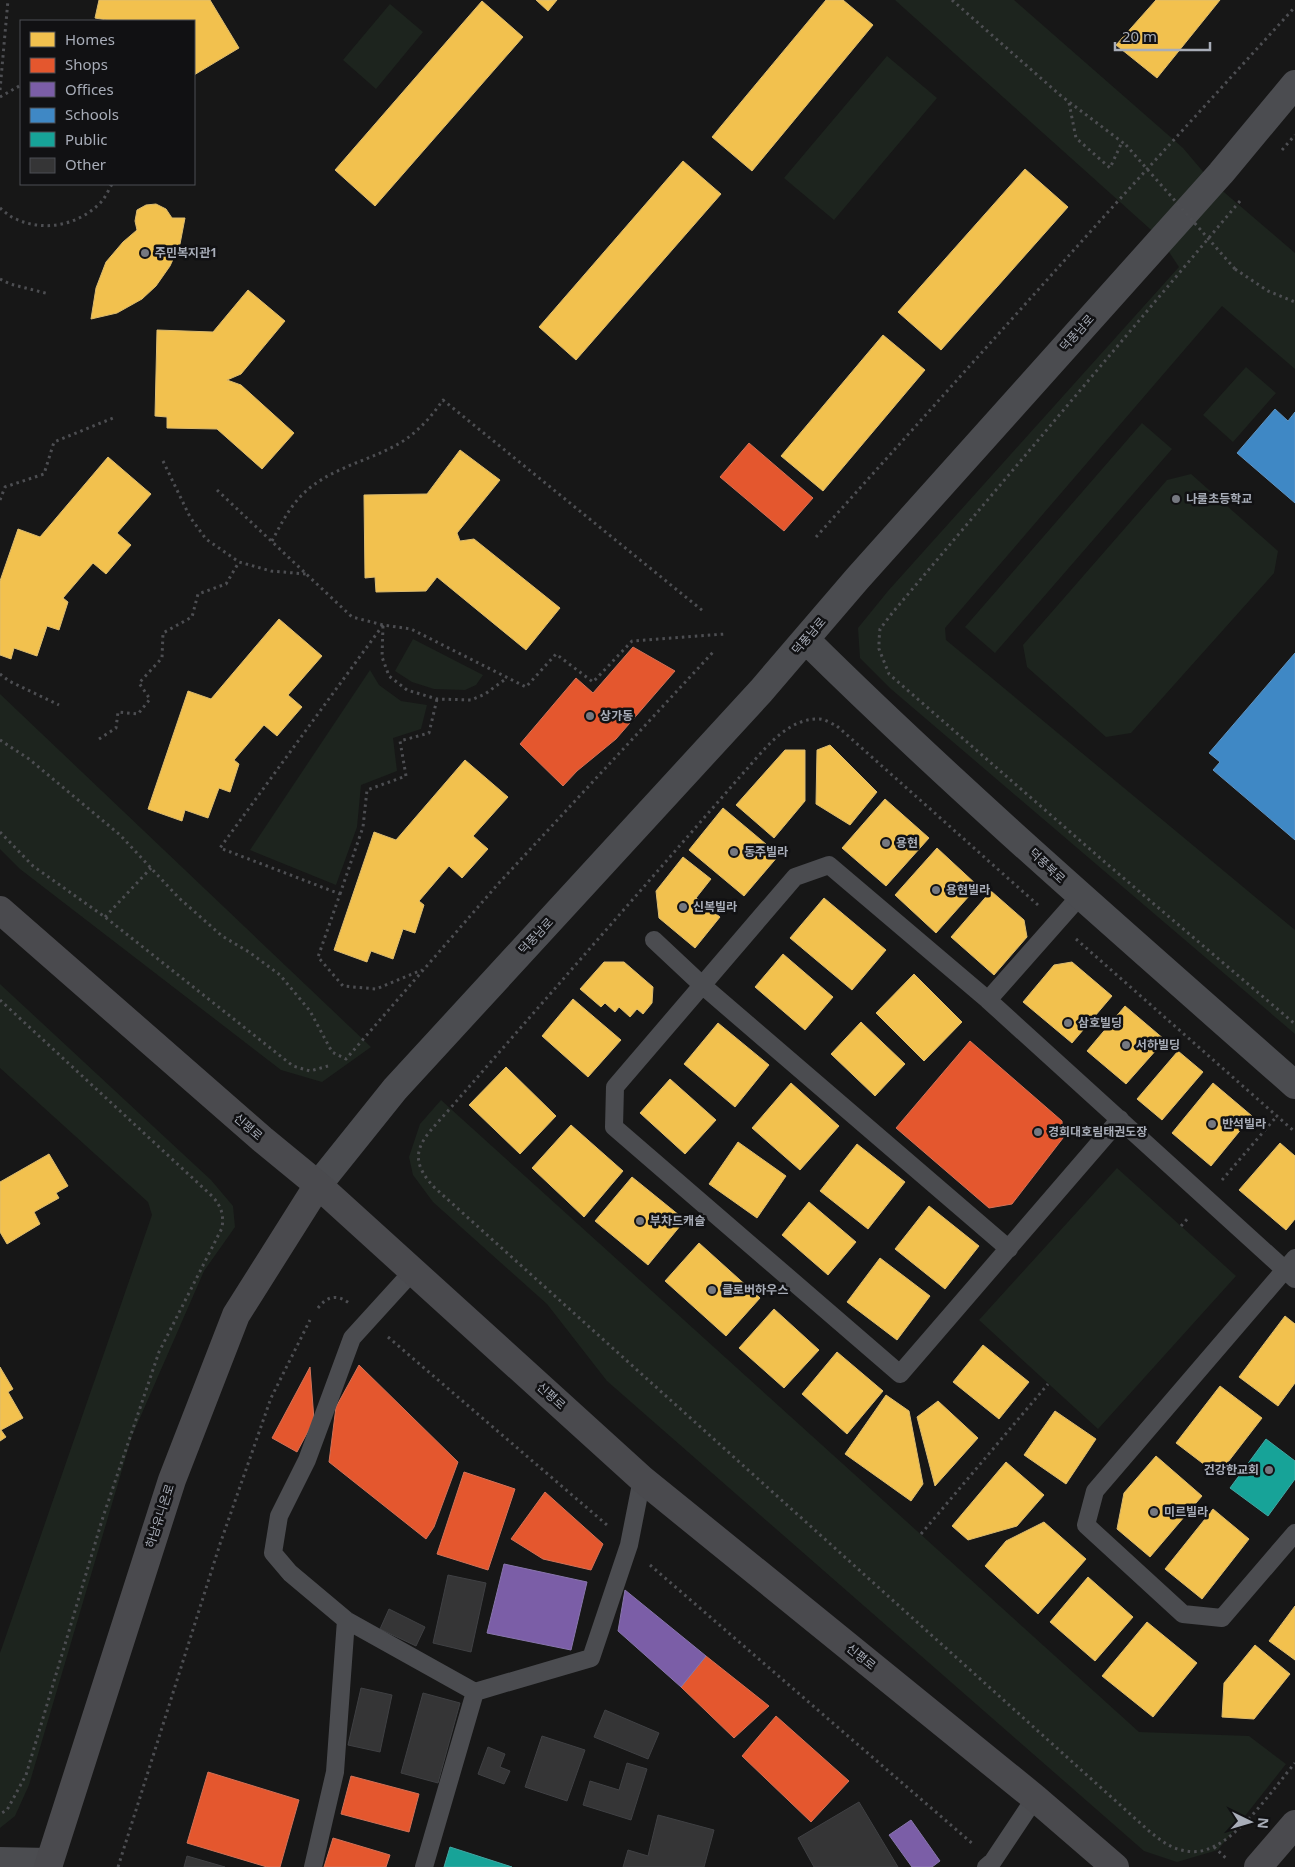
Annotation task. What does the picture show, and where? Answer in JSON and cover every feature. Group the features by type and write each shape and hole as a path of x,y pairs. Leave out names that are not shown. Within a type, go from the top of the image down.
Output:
{"main road":[{"name":"신평로","path":"0,910 262,1139 318,1185 642,1479 1035,1798 1115,1867"},
{"name":"하남유니온로","path":"48,1864 172,1480 236,1315 318,1185"},
{"path":"1258,1867 1295,1824"}],"street":[{"name":"덕풍남로","path":"318,1185 394,1089 806,640 857,578 1221,173 1295,84"},
{"name":"덕풍북로","path":"806,640 857,691 1080,896 1295,1085"},
{"path":"0,1861 48,1864"}],"lane":[{"path":"1120,1118 900,1374 614,1126 615,1087 795,877 829,865 988,1000 1120,1118 1206,1198 1292,1269 1095,1491 1086,1525 1183,1614 1222,1618 1295,1533"},
{"path":"988,1000 1080,896"},
{"path":"654,940 702,985 1009,1249"},
{"path":"413,1271 352,1338 306,1460 279,1516 274,1553 290,1573 346,1620 475,1692 591,1658 630,1545 642,1479"},
{"path":"313,1867 335,1772 346,1620"},
{"path":"424,1867 475,1692"},
{"path":"989,1864 1035,1798"}],"path":[{"path":"0,90 8,0"},
{"path":"952,0 1069,102 1124,144 1235,269 1268,291 1295,302"},
{"path":"816,537 1295,7"},
{"path":"0,98 20,87"},
{"path":"1069,102 1076,138 1110,168 1124,144"},
{"path":"1276,157 1295,136"},
{"path":"0,208 16,219 39,226 63,224 85,215 103,200 111,185"},
{"path":"1246,194 893,612 880,630 879,649 889,674 1107,864 1295,1024"},
{"path":"0,279 10,284 49,294"},
{"path":"272,541 288,512 304,492 326,477 401,442 427,423 443,400 703,611"},
{"path":"0,500 5,487 44,474 54,442 113,418"},
{"path":"164,461 190,517 206,539 239,562 271,571 306,574"},
{"path":"217,490 352,617 383,625 412,629 526,687 556,654 593,682 632,642 725,634"},
{"path":"99,739 116,728 118,712 138,714 150,699 139,683 162,658 163,632 192,617 198,594 226,584 239,562"},
{"path":"383,625 382,657 389,676 407,690 437,700 471,700 485,694 507,678"},
{"path":"340,894 220,848 383,625"},
{"path":"0,740 29,760 113,830 179,898 222,936 249,952 280,975 310,1011 332,1052 346,1059 498,884 715,650"},
{"path":"0,674 9,681 58,705"},
{"path":"424,970 376,988 343,986 318,957 363,827 367,790 406,776 400,741 429,733 437,700"},
{"path":"828,722 820,719 802,722 775,738 422,1141 419,1151 419,1166 428,1181 435,1188 1149,1831 1164,1842 1178,1849 1196,1852 1214,1847 1243,1824 1295,1764"},
{"path":"0,832 33,866 105,917 293,1066 310,1071 328,1066"},
{"path":"105,917 151,868"},
{"path":"0,1000 212,1196 221,1207 224,1216 222,1228 159,1352 103,1516 26,1775 7,1810 0,1814"},
{"path":"1181,1226 1277,1116"},
{"path":"318,1308 328,1299 339,1297 349,1302 590,1509 656,1571 989,1864"},
{"path":"118,1867 220,1544 267,1407 310,1320"},
{"path":"921,1534 1048,1384"},
{"path":"1214,1847 1229,1860"}],"shaded area":[{"path":"895,0 1014,0 1183,148 1211,181 1295,253 1295,369 1222,306 945,628 946,640 1295,930 1295,1034 891,689 860,658 858,628 888,591 1179,267 1159,237"},
{"path":"390,4 423,32 376,89 343,60"},
{"path":"887,56 937,98 834,220 784,178"},
{"path":"1246,367 1276,393 1233,442 1203,415"},
{"path":"1142,423 1172,449 995,653 965,627"},
{"path":"1191,474 1278,551 1274,573 1131,733 1106,737 1027,667 1023,645 1167,480"},
{"path":"413,639 483,675 476,685 465,690 434,689 412,682 395,671"},
{"path":"370,670 379,685 401,701 427,705 421,729 393,738 397,771 361,785 357,827 336,885 250,850"},
{"path":"0,694 371,1047 322,1082 281,1070 20,869 0,849"},
{"path":"0,984 211,1180 233,1206 235,1227 204,1271 132,1436 29,1785 15,1816 0,1828 0,1653 152,1215 148,1202 0,1068"},
{"path":"441,1100 1139,1732 1249,1736 1286,1764 1218,1850 1177,1862 1144,1851 607,1381 547,1304 433,1202 413,1175 409,1157 420,1124"},
{"path":"1117,1168 1236,1276 1098,1429 979,1320"}],"building: Homes":[{"path":"99,0 210,0 239,48 195,74 195,20 106,20 95,18"},
{"path":"536,0 557,0 548,11"},
{"path":"826,0 843,0 873,25 752,171 712,137"},
{"path":"1156,0 1220,0 1157,78 1116,45"},
{"path":"482,1 523,37 375,206 335,170"},
{"path":"683,161 721,194 576,360 539,327"},
{"path":"1025,169 1068,207 941,350 898,312"},
{"name":"주민복지관1","path":"156,204 166,209 172,218 185,218 180,244 170,266 156,286 142,299 117,313 91,319 96,288 106,262 123,242 137,230 135,221 137,210 146,205"},
{"path":"248,290 285,321 241,374 227,380 241,385 294,433 262,469 217,429 167,428 167,417 155,416 157,330 213,332"},
{"path":"883,335 925,370 823,491 781,456"},
{"path":"460,450 500,480 457,533 460,541 474,539 560,608 526,650 437,577 426,591 376,592 375,577 365,578 364,495 427,494"},
{"path":"108,457 151,494 117,533 131,545 106,574 93,563 63,598 68,602 59,630 47,626 37,656 14,648 11,659 0,655 0,581 18,529 40,537"},
{"path":"279,619 322,656 288,695 302,707 277,736 264,725 234,760 239,764 230,792 219,788 208,818 185,810 182,821 148,809 188,691 211,699"},
{"path":"830,745 877,792 850,825 816,804 817,750"},
{"path":"785,750 805,750 805,801 774,838 736,805"},
{"path":"465,760 508,797 473,836 488,849 462,878 449,866 419,901 424,905 415,933 403,929 393,959 371,951 367,962 334,950 374,832 396,840"},
{"name":"용현","path":"885,799 929,838 886,886 842,848"},
{"name":"동주빌라","path":"723,808 779,855 744,896 689,850"},
{"name":"용현빌라","path":"937,848 978,886 936,933 895,895"},
{"name":"신복빌라","path":"683,857 711,879 696,898 720,917 695,948 659,918 656,891"},
{"path":"991,891 1024,920 1027,937 994,975 951,937"},
{"path":"824,898 886,950 852,990 790,938"},
{"path":"783,954 833,997 805,1030 755,987"},
{"path":"604,962 624,962 653,987 652,1003 643,1014 637,1009 630,1017 619,1007 615,1012 605,1003 601,1007 580,989"},
{"name":"삼호빌딩","path":"1072,962 1112,996 1072,1043 1023,1002 1054,965"},
{"path":"914,974 962,1022 924,1061 876,1013"},
{"path":"573,999 621,1040 588,1077 542,1036"},
{"name":"서하빌딩","path":"1125,1006 1165,1040 1126,1084 1087,1051"},
{"path":"861,1022 905,1064 875,1096 831,1054"},
{"path":"718,1023 769,1065 735,1107 684,1064"},
{"path":"1178,1051 1203,1072 1162,1120 1137,1099"},
{"path":"506,1067 556,1116 520,1154 469,1105"},
{"path":"670,1079 716,1120 685,1154 640,1113"},
{"path":"791,1083 839,1126 800,1170 752,1128"},
{"name":"반석빌라","path":"1213,1083 1252,1116 1211,1166 1172,1133"},
{"path":"571,1125 623,1171 584,1217 532,1168"},
{"path":"738,1142 786,1176 757,1218 709,1184"},
{"path":"1280,1143 1295,1156 1295,1219 1286,1230 1239,1190"},
{"path":"857,1144 905,1182 868,1229 820,1191"},
{"path":"49,1154 68,1186 56,1193 59,1198 34,1212 40,1224 7,1244 0,1232 0,1182"},
{"name":"부차드캐슬","path":"632,1177 685,1220 648,1265 595,1221"},
{"path":"809,1202 856,1242 828,1275 782,1235"},
{"path":"929,1206 979,1246 945,1289 895,1249"},
{"name":"클로버하우스","path":"699,1243 760,1298 726,1336 665,1281"},
{"path":"880,1258 930,1296 897,1340 847,1302"},
{"path":"774,1309 819,1350 784,1388 739,1348"},
{"path":"1285,1316 1295,1324 1295,1383 1278,1406 1239,1377"},
{"path":"983,1345 1029,1382 999,1419 953,1382"},
{"path":"837,1352 883,1391 847,1434 802,1394"},
{"path":"0,1367 13,1389 8,1392 23,1418 1,1430 6,1437 0,1441"},
{"path":"1220,1386 1262,1418 1218,1475 1176,1443"},
{"path":"886,1395 909,1411 923,1484 911,1501 845,1454"},
{"path":"938,1401 978,1438 935,1486 917,1417"},
{"path":"1055,1411 1096,1439 1066,1484 1024,1455"},
{"name":"미르빌라","path":"1156,1456 1202,1496 1150,1557 1117,1529 1124,1493"},
{"path":"1006,1462 1044,1495 1017,1526 968,1540 952,1526"},
{"path":"1213,1509 1249,1539 1202,1599 1165,1569"},
{"path":"1044,1522 1086,1559 1038,1614 985,1566 1006,1541"},
{"path":"1088,1577 1133,1617 1095,1661 1050,1622"},
{"path":"1295,1606 1295,1660 1269,1641"},
{"path":"1147,1622 1197,1663 1153,1717 1102,1676"},
{"path":"1255,1645 1290,1674 1254,1719 1222,1717 1224,1683"}],"building: Shops":[{"path":"749,443 813,498 784,531 720,477"},
{"name":"상가동","path":"633,647 675,671 616,739 577,771 563,786 520,744 576,678 593,693"},
{"path":"970,1041 1062,1121 1063,1138 1012,1204 989,1208 896,1128"},
{"path":"359,1365 458,1462 434,1527 426,1539 329,1462 336,1407"},
{"path":"310,1367 314,1420 297,1452 272,1438"},
{"path":"464,1472 515,1489 488,1570 437,1554"},
{"path":"545,1492 603,1544 591,1570 543,1559 511,1539"},
{"path":"706,1656 769,1706 734,1738 681,1687"},
{"path":"776,1716 849,1781 811,1822 742,1756"},
{"path":"208,1772 299,1800 280,1867 267,1867 187,1843"},
{"path":"351,1776 419,1794 409,1832 341,1814"},
{"path":"333,1838 390,1855 386,1867 324,1867"}],"building: Offices":[{"path":"504,1564 587,1582 571,1650 487,1633"},
{"path":"625,1590 706,1656 681,1687 618,1631"},
{"path":"911,1820 940,1861 932,1867 912,1867 889,1835"}],"building: Schools":[{"path":"1275,409 1288,421 1295,412 1295,503 1237,453"},
{"path":"1295,653 1295,840 1213,770 1220,762 1209,753"}],"building: Public":[{"name":"건강한교회","path":"1266,1439 1295,1461 1295,1479 1268,1516 1230,1488"},
{"path":"450,1847 512,1867 444,1867"}],"building: Other":[{"path":"448,1575 486,1583 471,1652 433,1643"},
{"path":"389,1609 425,1627 416,1646 380,1629"},
{"path":"361,1688 392,1695 380,1752 348,1745"},
{"path":"423,1693 460,1703 438,1783 401,1773"},
{"path":"605,1710 659,1733 648,1759 594,1737"},
{"path":"542,1736 585,1750 567,1801 525,1787"},
{"path":"488,1747 505,1754 500,1767 510,1771 504,1784 478,1774"},
{"path":"627,1763 647,1769 631,1820 583,1805 590,1781 619,1790"},
{"path":"859,1802 898,1867 814,1867 798,1838"},
{"path":"658,1815 714,1830 704,1867 623,1867 628,1850 648,1856"},
{"path":"187,1856 225,1867 184,1867"}],"place":[{"name":"주민복지관1","path":"145,253"},
{"name":"나룰초등학교","path":"1176,499"},
{"name":"상가동","path":"590,716"},
{"name":"용현","path":"886,843"},
{"name":"동주빌라","path":"734,852"},
{"name":"용현빌라","path":"936,890"},
{"name":"신복빌라","path":"683,907"},
{"name":"삼호빌딩","path":"1068,1023"},
{"name":"서하빌딩","path":"1126,1045"},
{"name":"반석빌라","path":"1212,1124"},
{"name":"경희대호림태권도장","path":"1038,1132"},
{"name":"부차드캐슬","path":"640,1221"},
{"name":"클로버하우스","path":"712,1290"},
{"name":"건강한교회","path":"1269,1470"},
{"name":"미르빌라","path":"1154,1512"}]}
